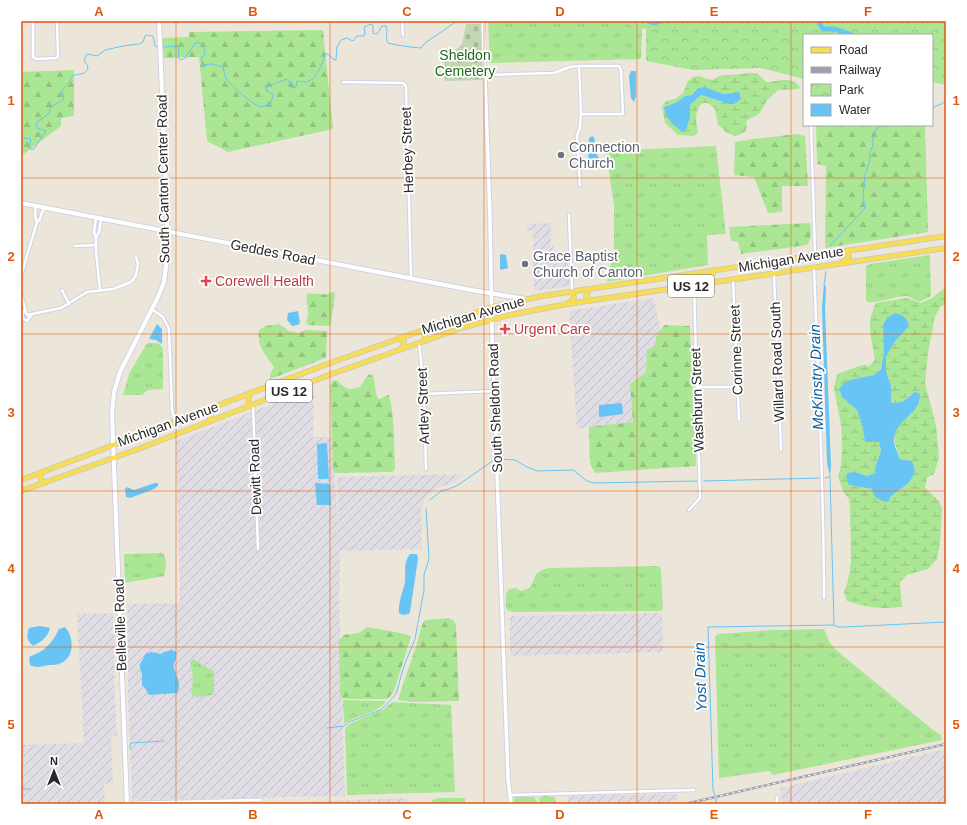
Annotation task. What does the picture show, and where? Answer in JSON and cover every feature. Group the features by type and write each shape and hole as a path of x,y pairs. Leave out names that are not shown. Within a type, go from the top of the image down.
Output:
{"main road":[{"name":"South Canton Center Road","path":"112,445 112,414 116,382 125,361 153,310 161,291 165,273 167,232 159,21"},
{"name":"Geddes Road","path":"21,203 491,294 526,299"},
{"name":"Michigan Avenue","path":"21,480 44,470 399,338 492,307 526,299 589,289 946,236"},
{"name":"Michigan Avenue","path":"21,491 419,343 492,319 567,304 946,248"},
{"path":"839,264 848,258 848,250"},
{"path":"713,283 710,276 716,270"},
{"path":"589,289 586,296 590,301"},
{"path":"567,304 574,298 572,292"},
{"path":"428,340 424,336 429,328"},
{"path":"398,351 404,343 403,340 399,338"},
{"path":"252,393 249,396 248,401 249,404 253,405"},
{"path":"208,410 211,415 209,422"},
{"name":"Belleville Road","path":"112,445 127,803"},
{"path":"44,470 40,477 45,483"}],"street":[{"path":"29,21 32,22 33,57 36,59 56,58 58,55 57,21"},
{"path":"402,21 403,36"},
{"name":"South Sheldon Road","path":"483,21 494,391 509,795 511,804"},
{"path":"485,75 554,73 570,67 579,66 619,66 621,70 623,114 581,114"},
{"path":"579,66 581,114 580,127 577,136 580,185"},
{"name":"Herbey Street","path":"343,82 403,83 406,86 411,278"},
{"path":"811,126 815,255"},
{"path":"35,206 35,218 37,222"},
{"path":"21,276 37,222 40,220 42,212 45,208"},
{"path":"569,215 572,292"},
{"path":"96,218 94,232 96,238"},
{"path":"100,290 95,245 101,219"},
{"path":"75,246 95,245"},
{"path":"24,310 27,314 32,314 58,309 69,304 85,293 113,289 129,283 135,278 138,264 136,257"},
{"path":"814,268 824,522 824,598"},
{"name":"Willard Road South","path":"774,273 780,450"},
{"name":"Corinne Street","path":"733,279 739,420"},
{"name":"Washburn Street","path":"689,510 700,498 694,286"},
{"path":"62,290 69,304"},
{"path":"21,293 24,310 22,317 24,321 28,321 32,314"},
{"path":"153,310 163,317 169,329 172,415 175,422"},
{"name":"Artley Street","path":"419,343 424,394 426,469"},
{"path":"697,387 737,387"},
{"path":"424,394 494,391"},
{"name":"Dewitt Road","path":"253,405 258,549"},
{"path":"509,795 694,790"},
{"path":"777,797 777,804"},
{"path":"127,803 261,800"}],"shaded area":[{"path":"551,223 551,247 553,247 554,264 568,261 570,286 534,291 533,231 527,231 527,224"},
{"path":"654,298 660,329 656,336 655,346 647,350 646,372 630,384 633,422 577,429 569,311"},
{"path":"314,388 313,437 332,437 339,536 337,477 463,474 455,482 437,488 425,498 421,508 422,549 340,551 339,600 345,796 132,800 128,697 127,604 180,603 176,441"},
{"path":"113,613 115,637 114,683 117,735 111,736 113,783 104,784 105,804 21,804 21,745 84,743 77,614"},
{"path":"662,613 663,652 510,656 510,616"},
{"path":"946,749 946,803 781,804 780,788"},
{"path":"677,794 678,800 659,804 568,804 568,796"},
{"path":"408,798 408,804 231,804 269,803"}],"green space":[{"path":"488,21 624,21 632,26 642,28 641,59 490,63"},
{"path":"624,21 946,21 946,85 933,82 933,34 803,34 803,79 761,68 693,70 646,61 646,29 632,26"},
{"name":"Sheldon Cemetery","path":"466,24 481,24 483,80 445,81 444,58 462,45"},
{"path":"323,30 333,129 228,152 207,141 199,57 164,58 162,38 189,37 189,32"},
{"path":"74,70 74,116 61,118 61,126 21,156 21,72"},
{"path":"757,73 766,82 788,80 796,83 800,87 798,89 778,90 768,99 759,114 746,121 747,127 745,132 736,136 727,133 718,125 715,109 708,103 702,103 699,106 696,121 698,133 693,136 678,135 665,123 662,107 666,101 675,99 683,93 688,81 693,77 699,76 713,80 719,76","holes":["705,87 723,94 733,92 722,102 701,95 671,122 665,111 668,105 677,102 685,96 692,95 698,88"]},
{"path":"816,126 925,126 928,232 825,248 826,166 817,164"},
{"path":"797,134 805,136 808,186 782,186 782,212 768,213 754,177 734,175 735,142"},
{"path":"716,146 726,234 707,235 708,265 607,282 614,251 614,206 606,151"},
{"path":"810,223 811,232 809,243 807,245 741,254 738,242 731,241 729,227"},
{"path":"929,255 931,296 919,302 907,296 867,302 866,266 870,264"},
{"path":"943,289 946,290 946,305 941,306 935,316 928,353 925,383 936,425 939,458 934,474 927,478 925,488 939,501 942,509 940,544 937,559 928,569 906,575 900,583 902,607 867,607 847,601 844,592 848,581 851,561 850,508 849,499 843,491 838,477 841,465 842,447 841,425 834,388 837,374 862,365 869,366 875,360 870,324 876,303 907,298 921,303 932,298","holes":["883,325 909,326 896,340 886,356 886,371 891,386 891,404 902,402 911,394 912,414 896,429 894,438 900,459 912,461 914,473 909,482 890,497 872,489 849,485 855,472 867,476 876,473 875,466 881,451 879,442 865,442 862,425 857,410 854,379 873,375 878,372 881,367 884,353"]},
{"path":"332,292 335,294 331,324 329,326 308,325 306,322 308,314 307,294 326,294"},
{"path":"279,324 289,331 298,333 306,330 327,331 326,358 270,379 270,375 274,367 260,346 259,330 266,326"},
{"path":"665,325 690,326 696,466 595,473 590,464 589,427 633,422 630,384 646,372 647,350 655,346 657,334"},
{"path":"149,343 158,343 163,350 163,389 148,390 142,395 123,395 129,374 146,345"},
{"path":"372,374 376,393 379,399 389,395 393,422 395,469 392,472 335,473 333,471 330,386 332,381 337,380 349,389 360,387 368,375"},
{"path":"163,553 166,564 164,576 125,583 124,554"},
{"path":"659,566 661,570 663,609 660,611 514,612 509,611 506,608 506,594 509,589 516,588 521,591 527,589 533,583 537,573 548,568"},
{"path":"448,618 453,620 456,625 459,701 412,702 398,700 423,622 425,620"},
{"path":"367,627 406,634 411,637 394,691 388,699 344,699 340,696 339,640 346,635 358,633"},
{"path":"824,629 830,643 836,650 941,735 942,740 773,775 769,771 719,778 715,637 718,634 773,630"},
{"path":"193,659 214,672 214,692 212,695 196,697 192,695 191,691 193,678 191,660"},
{"path":"344,700 386,701 378,709 354,718 344,724"},
{"path":"392,702 451,705 455,792 347,795 345,728 349,724 384,709"},
{"path":"544,796 555,797 556,804 540,804 539,798"},
{"path":"516,797 534,797 538,804 514,804 514,799"},
{"path":"438,798 465,798 465,804 432,804 432,800"}],"water":[{"path":"631,71 636,72 636,96 634,102 631,98 629,76"},
{"path":"705,87 723,94 739,92 741,99 734,104 729,104 701,95 690,105 690,117 686,130 682,132 668,118 664,107 677,102 685,96 692,95 698,88"},
{"path":"593,136 595,140 593,148 599,157 599,162 598,164 589,165 589,138"},
{"path":"500,255 506,255 508,268 501,270"},
{"path":"824,284 826,287 825,309 831,466 830,477 827,462 822,307"},
{"path":"298,311 300,323 292,326 287,320 288,313"},
{"path":"895,313 905,317 909,326 896,340 886,356 886,371 891,386 891,403 902,402 915,392 920,394 919,402 916,408 899,426 894,438 895,446 900,459 912,461 914,473 909,482 890,497 889,501 886,502 877,498 872,489 849,485 846,476 848,473 855,472 867,476 876,473 875,467 881,451 879,442 865,442 862,425 857,410 843,398 839,389 845,382 874,375 881,369 884,353 883,325 887,318"},
{"path":"157,324 162,329 162,344 156,340 149,339"},
{"path":"621,403 623,414 599,416 599,405"},
{"path":"327,443 329,479 318,479 317,444"},
{"path":"158,483 158,486 154,489 130,498 126,497 125,489 127,487 134,490"},
{"path":"315,483 330,484 331,505 317,505"},
{"path":"410,554 417,554 418,559 410,612 409,614 403,615 399,613 399,605 405,582 406,564"},
{"path":"40,626 50,628 44,639 33,646 29,642 28,638 29,628"},
{"path":"65,627 70,636 72,646 71,652 66,660 57,665 34,667 30,665 29,657 43,650 56,636 59,629"},
{"path":"172,650 176,652 174,667 179,684 177,693 149,695 142,685 140,664 146,654 151,652 161,654"}],"waterway":[{"path":"163,47 178,46 178,58 181,60 185,58 195,43 200,43 204,47 205,54 201,59 203,65 211,64 223,67 227,80 247,98 261,107 270,104 273,95 266,90 266,85 274,84 286,79 289,81 291,87 294,88 296,87 297,81 304,82 312,79 318,72 326,54 336,60 337,47 341,40 347,38 353,41 357,36 364,36 364,27 371,24 373,25 373,33 375,34 378,33 382,26 386,26 386,39 388,43 421,48 425,43 457,21"},
{"path":"648,21 655,23 661,21"},
{"path":"818,21 823,29 835,29 849,34"},
{"path":"21,138 31,139 29,147 30,149 34,149 46,131 37,128 36,123 48,114 51,107 64,99 62,90 68,84 72,76 85,73 88,69 88,66 84,61 87,54 97,56 105,50 139,44 143,42 145,36 147,35 153,36 155,46 157,47"},
{"name":"McKinstry Drain","path":"933,108 946,101"},
{"name":"McKinstry Drain","path":"829,247 865,208 863,196 865,175 873,145 873,137 876,129 882,126"},
{"name":"McKinstry Drain","path":"824,285 826,271"},
{"name":"McKinstry Drain","path":"500,459 515,460 537,471 573,470 587,481 594,483 697,481"},
{"name":"McKinstry Drain","path":"430,500 441,491 458,485 494,460"},
{"path":"830,476 834,625"},
{"name":"McKinstry Drain","path":"825,478 829,477"},
{"name":"McKinstry Drain","path":"704,481 820,478"},
{"name":"McKinstry Drain","path":"327,728 344,726 349,722 380,710 396,694 404,666 415,639 424,590 424,575 429,559 426,508"},
{"name":"Yost Drain","path":"716,804 716,798 713,790 708,627 834,625 844,627 946,622"},
{"name":"McKinstry Drain","path":"130,749 131,743 164,741"},
{"name":"McKinstry Drain","path":"21,789 30,789"}],"railway":[{"path":"685,804 946,744"}],"place":[{"name":"Connection Church","path":"561,155"},
{"name":"Grace Baptist Church of Canton","path":"525,264"},
{"name":"Corewell Health","path":"206,281"},
{"name":"Urgent Care","path":"505,329"}]}
